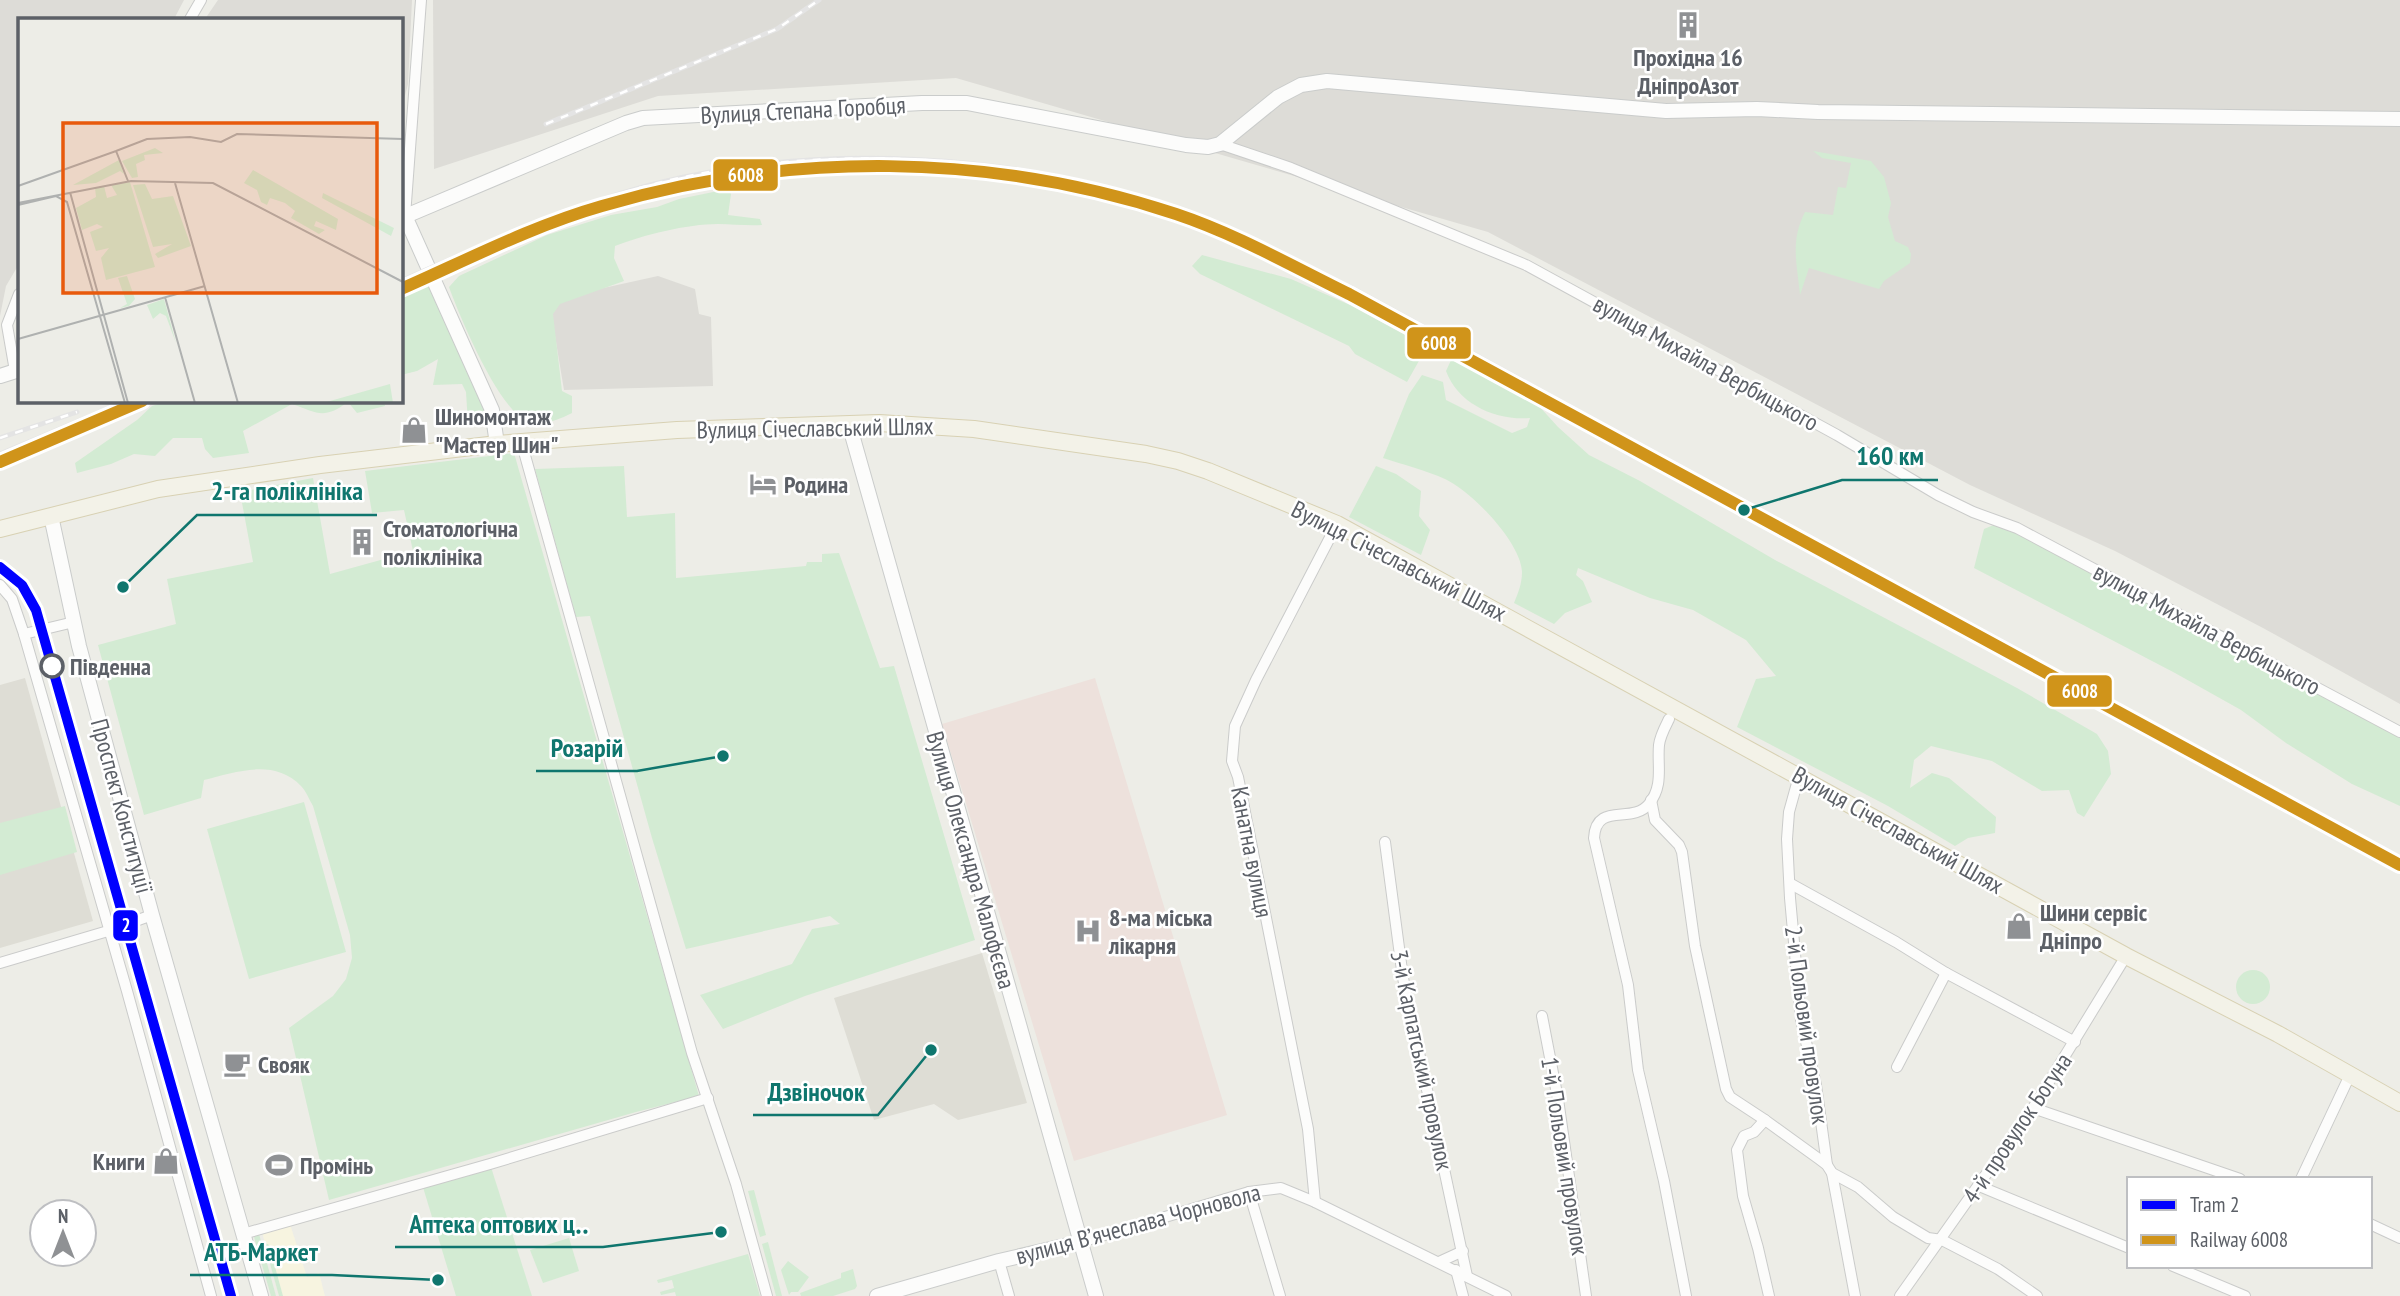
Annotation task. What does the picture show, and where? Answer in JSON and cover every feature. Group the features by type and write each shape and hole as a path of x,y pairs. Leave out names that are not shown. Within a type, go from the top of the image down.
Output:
{"main road":[{"name":"Вулиця Січеславський Шлях","path":"0,529 158,489 320,465 522,441 677,430 879,423 974,429 1178,461 1338,524 2126,956 2278,1034 2400,1102"}],"street":[{"path":"191,18 201,0"},
{"path":"421,0 403,217 492,410 497,444"},
{"path":"1220,144 1278,97 1301,85 1327,81 1666,111 1757,109 2400,119"},
{"name":"Вулиця Степана Горобця","path":"403,217 643,118 967,103 1186,145 1208,147 1220,144"},
{"name":"вулиця Михайла Вербицького","path":"1220,144 1291,168 1525,265 1837,435 1938,495 1973,512 2017,528 2400,732"},
{"path":"11,372 7,325 18,297"},
{"name":"Вулиця Олександра Малофєєва","path":"849,424 1096,1296"},
{"path":"522,441 692,1053 736,1184 767,1296"},
{"name":"Проспект Конституції","path":"51,516 74,622 152,915 261,1296"},
{"name":"Канатна вулиця","path":"1315,1202 1308,1129 1238,777 1232,761 1235,726 1255,680 1338,524"},
{"path":"0,585 12,599 24,634 211,1296"},
{"path":"24,634 74,622"},
{"path":"1669,719 1659,744 1660,779 1651,800 1641,810 1633,813 1608,815 1595,828 1594,838 1628,985 1638,1070 1664,1181 1686,1296"},
{"name":"2-й Польовий провулок","path":"1799,776 1788,812 1787,839 1801,1020 1816,1085 1855,1296"},
{"path":"1651,800 1655,820 1679,845 1682,852 1696,946 1726,1089 1730,1097 1858,1187 1893,1217 1928,1238 1942,1240 1998,1269 2037,1296"},
{"name":"3-й Карпатський провулок","path":"1385,842 1403,978 1467,1276"},
{"path":"1791,884 1946,973 2075,1042"},
{"path":"0,963 152,915"},
{"name":"4-й провулок Богуна","path":"1900,1296 2033,1108 2126,956"},
{"path":"1897,1066 1946,973"},
{"name":"1-й Польовий провулок","path":"1542,1016 1558,1098 1586,1296"},
{"path":"2302,1177 2350,1075"},
{"path":"243,1234 708,1098"},
{"path":"2033,1108 2234,1177"},
{"path":"1765,1120 1754,1132 1744,1136 1737,1150 1743,1196 1769,1296"},
{"path":"1979,1186 2127,1247"},
{"name":"вулиця Вʼячеслава Чорновола","path":"877,1296 999,1261 1081,1242 1249,1192 1281,1188 1506,1296"},
{"path":"1249,1192 1280,1296"},
{"path":"2372,1225 2400,1238"},
{"path":"1439,1262 1463,1251"},
{"path":"999,1261 1009,1296"},
{"path":"2178,1268 2245,1296"},
{"path":"1455,1270 1463,1296"}],"shaded area":[{"path":"0,0 184,0 175,18 18,18 18,266 6,286 0,316"},
{"path":"218,0 412,0 408,84 402,107 402,18 206,18"},
{"path":"433,0 2400,0 2400,704 2263,628 2115,551 1970,485 1488,232 956,78 658,96 434,169"},
{"path":"658,276 695,289 699,314 711,317 713,386 564,390 549,300"},
{"path":"25,678 93,921 0,948 0,685"},
{"name":"8-ма міська лікарня","path":"1095,678 1227,1115 1074,1161 942,724"},
{"path":"982,953 1027,1103 958,1120 934,1104 874,1120 834,998"},
{"path":"290,1224 307,1277 319,1273 325,1296 279,1296 262,1232"}],"green space":[{"path":"1813,151 1871,161 1884,177 1891,203 1888,217 1895,241 1908,247 1911,254 1910,263 1884,281 1879,289 1809,268 1800,295 1796,243 1800,223 1805,212 1833,215 1838,187 1846,188 1851,163 1822,158"},
{"path":"728,189 731,194 728,215 760,219 762,225 718,224 679,228 615,246 614,258 624,281 560,304 553,314 562,391 572,396 572,413 541,423 530,422 519,416 494,384 462,319 449,287 459,276 547,235 611,215 657,207 679,199"},
{"path":"1202,255 1291,279 1350,305 1424,345 1424,352 1407,382 1355,354 1349,346 1200,274 1192,266"},
{"path":"429,284 486,406 485,415 468,424 466,392 462,384 433,385 438,359 417,371 402,375 402,296"},
{"path":"1452,358 1538,405 1589,455 1640,481 1775,560 2017,688 2097,734 2108,751 2111,774 2084,817 2077,813 2069,790 2042,791 1992,761 1931,746 1914,760 1910,788 1932,773 1949,778 1996,817 1995,833 1968,838 1955,846 1888,806 1737,727 1756,679 1776,676 1746,640 1693,610 1650,598 1578,568 1576,575 1583,581 1592,602 1565,613 1554,624 1514,603 1522,572 1519,560 1513,546 1493,519 1456,485 1422,470 1383,458 1409,394 1422,375 1443,382 1446,400 1512,433 1527,427 1530,418 1504,417 1492,413 1459,393 1446,371"},
{"path":"165,402 348,402 326,413 292,404 243,431 249,453 213,458 205,449 202,438 173,438 155,456 134,454 111,464 77,473 75,463 137,420 152,406"},
{"path":"348,402 384,402 385,406 357,413"},
{"path":"514,453 699,1096 329,1200 289,1028 333,996 346,979 352,958 350,935 313,806 303,788 290,777 279,772 254,770 204,780 201,798 144,815 98,645 176,624 167,579 253,562 240,492 313,478 330,574 413,551 404,510 372,513 365,471"},
{"path":"624,466 627,517 675,513 676,578 806,566 807,562 822,562 822,554 839,553 880,668 894,666 975,940 805,996 723,1029 700,995 792,964 812,929 840,924 830,916 686,949 590,616 576,617 535,469"},
{"path":"1376,466 1396,474 1421,491 1419,516 1430,530 1421,555 1349,517"},
{"path":"1996,524 2017,532 2400,736 2400,806 2352,784 2286,743 2241,710 2175,673 1974,568 1984,529"},
{"path":"304,802 346,952 249,979 207,829"},
{"path":"65,806 77,852 0,875 0,823"},
{"path":"2253,970 2265,975 2270,987 2265,999 2253,1004 2241,999 2236,987 2241,975"},
{"path":"490,1164 532,1296 456,1296 422,1184"},
{"path":"754,1190 766,1235 760,1237 748,1191"},
{"path":"259,1234 276,1296 271,1296 254,1237"},
{"path":"569,1238 579,1271 543,1283 530,1250"},
{"path":"264,1242 269,1245 283,1296 279,1296"},
{"path":"768,1242 782,1296 776,1296 762,1244"},
{"path":"748,1254 760,1296 676,1296 675,1292 661,1295 660,1292 674,1288 672,1280 658,1283 657,1280"},
{"path":"788,1261 809,1277 798,1292 791,1292 789,1295 781,1270"},
{"path":"853,1269 857,1286 855,1289 833,1296 801,1296 800,1293 841,1278 841,1273"}],"railway":[{"path":"546,124 777,29 819,0"},
{"path":"402,281 527,227 592,203 658,183 721,170 853,158 921,160 1054,176 1119,191 1224,227 1354,289 2400,858"},
{"path":"0,454 124,402"},
{"path":"0,438 77,412"}],"tram line":[{"name":"2","path":"0,567 22,585 36,610 231,1296"}],"rail line":[{"name":"6008","path":"402,289 525,233 576,214 673,188 744,175 817,168 889,166 962,170 1034,179 1106,194 1176,214 1264,251 1349,294 2400,865"},
{"name":"6008","path":"0,462 140,402"}],"place":[{"name":"Прохідна 16 ДніпроАзот","path":"1688,25"},
{"name":"Шиномонтаж \"Мастер Шин\"","path":"414,430"},
{"name":"Родина","path":"763,484"},
{"name":"160 км","path":"1744,510"},
{"name":"Стоматологічна поліклініка","path":"362,542"},
{"name":"2-га поліклініка","path":"123,587"},
{"name":"Південна","path":"52,666"},
{"name":"Розарій","path":"723,756"},
{"name":"Шини сервіс Дніпро","path":"2019,926"},
{"name":"8-ма міська лікарня","path":"1088,931"},
{"name":"Дзвіночок","path":"931,1050"},
{"name":"Свояк","path":"237,1064"},
{"name":"Книги","path":"166,1161"},
{"name":"Промінь","path":"279,1165"},
{"name":"Аптека оптових ц‥","path":"721,1232"},
{"name":"АТБ-Маркет","path":"438,1280"}]}
